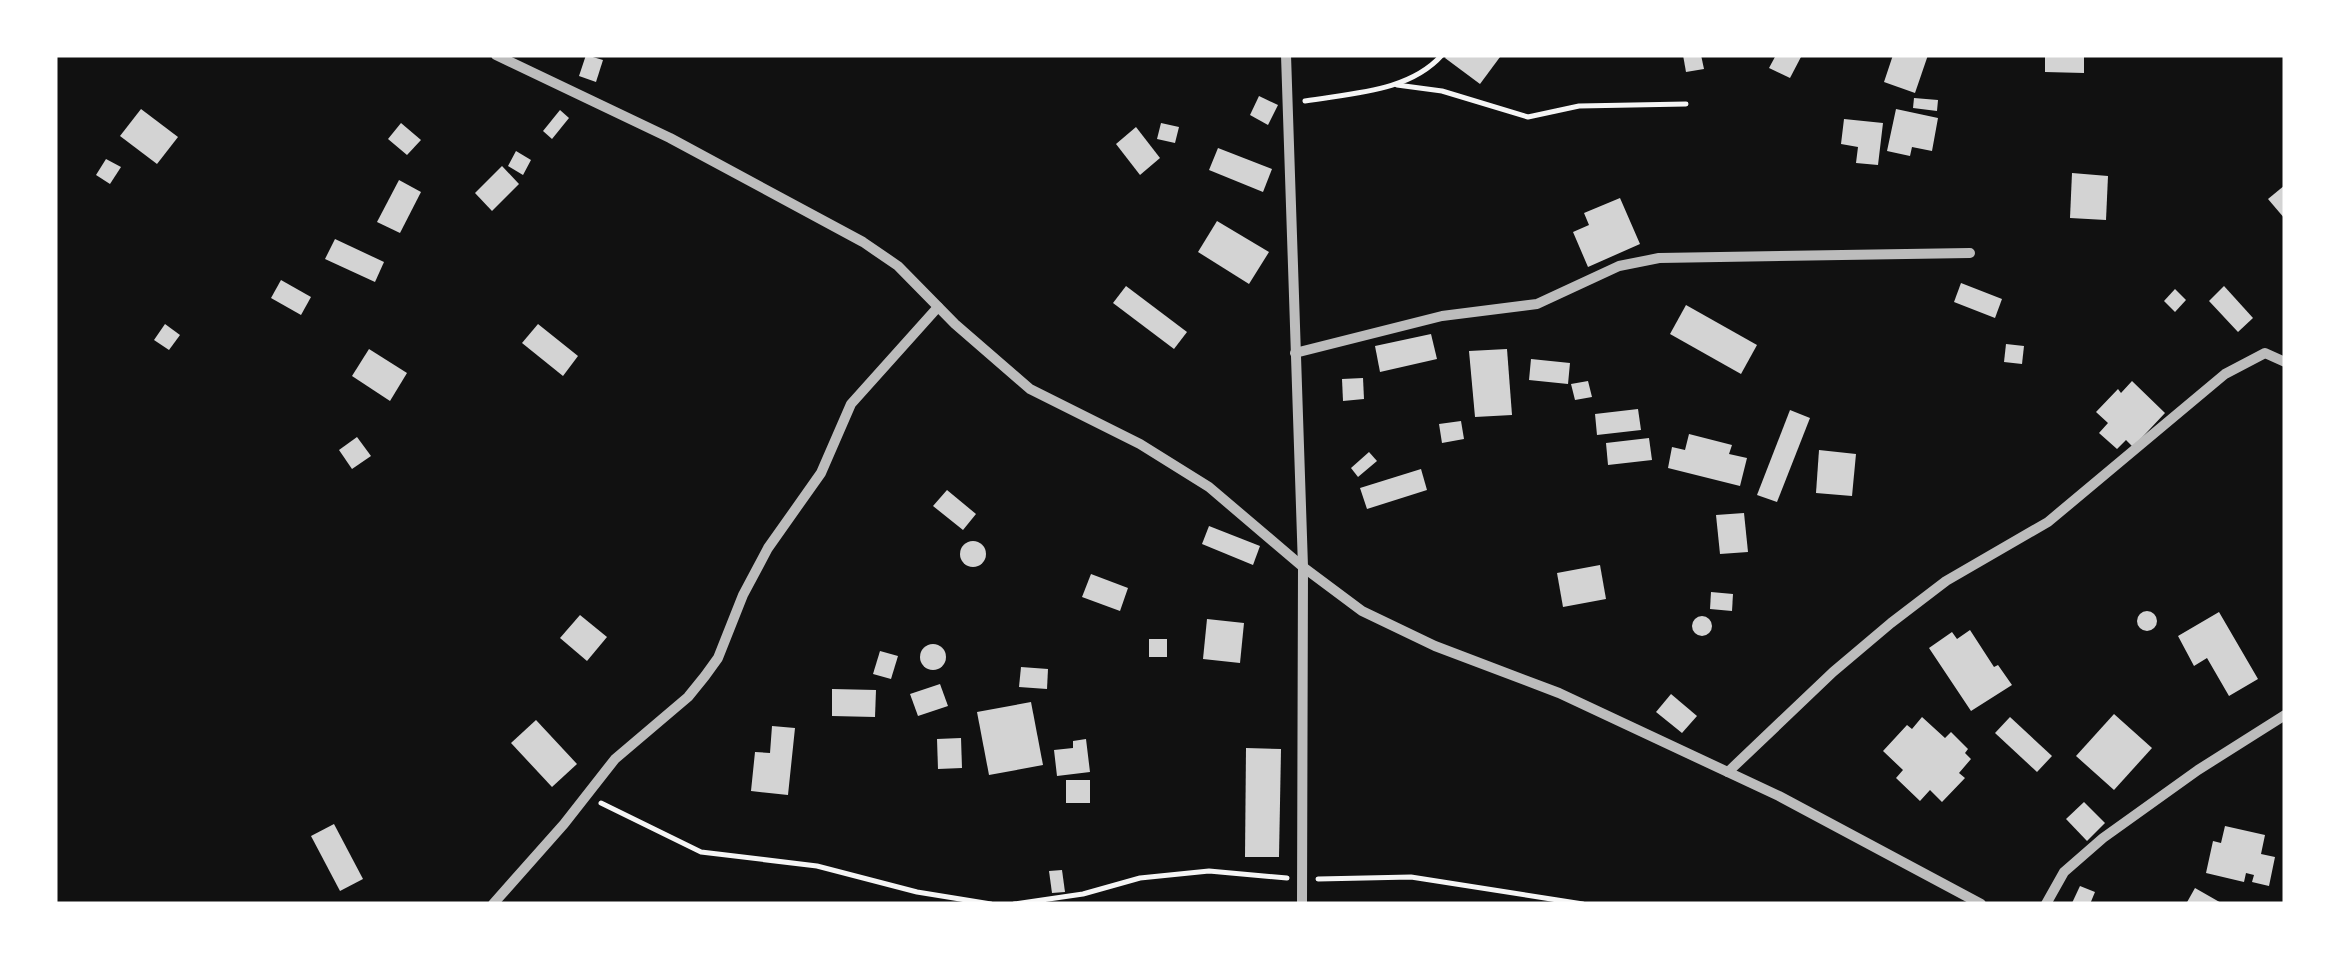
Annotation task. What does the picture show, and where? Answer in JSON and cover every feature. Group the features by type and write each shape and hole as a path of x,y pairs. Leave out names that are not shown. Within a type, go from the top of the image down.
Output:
{"street":[{"path":"496,55 670,138 825,219 898,266 1030,389 1140,444 1209,487 1362,611 1435,646 1559,692 1728,772 1980,904"},
{"path":"1286,55 1303,567 1302,904"},
{"path":"1295,353 1442,316 1537,304 1619,266 1659,258 1970,253"},
{"path":"493,904 542,850 614,758 688,697 705,676 718,658 743,595 768,548 821,474 852,404 938,306"},
{"path":"1728,772 1890,623 1946,581 2048,522 2225,374 2265,354 2285,362"},
{"path":"2046,904 2064,872 2102,838 2285,715"}],"path":[{"path":"1288,105 1397,85 1429,69 1442,55"},
{"path":"1397,85 1442,91 1528,117 1579,106 1686,104"},
{"path":"584,796 701,852 817,866 917,892 991,904"},
{"path":"1014,904 1083,894 1140,878 1209,871 1302,880 1411,877 1583,904"}],"building":[{"path":"586,55 603,60 596,82 579,76"},
{"path":"1683,55 1701,55 1704,69 1686,72"},
{"path":"1776,55 1802,55 1790,78 1769,68"},
{"path":"1893,55 1928,55 1915,93 1884,82"},
{"path":"2045,55 2084,55 2084,73 2045,72"},
{"path":"1500,57 1480,84 1445,58"},
{"path":"1259,96 1278,105 1268,125 1250,115"},
{"path":"1914,98 1938,100 1937,111 1913,108"},
{"path":"141,109 178,137 157,164 120,136"},
{"path":"1896,109 1938,118 1932,151 1912,147 1910,156 1887,151"},
{"path":"560,110 569,118 552,139 543,131"},
{"path":"1844,119 1883,123 1878,165 1856,163 1858,147 1841,144"},
{"path":"401,123 421,140 407,155 388,139"},
{"path":"1161,123 1179,127 1175,143 1157,139"},
{"path":"1136,127 1160,158 1140,175 1116,144"},
{"path":"1218,148 1272,169 1263,192 1209,170"},
{"path":"516,151 531,160 523,175 508,166"},
{"path":"106,159 121,167 110,184 96,175"},
{"path":"502,166 519,184 492,211 475,193"},
{"path":"2072,173 2108,176 2106,220 2070,218"},
{"path":"399,180 421,192 400,233 377,222"},
{"path":"2285,185 2285,219 2268,199"},
{"path":"1620,198 1640,244 1588,267 1573,232 1589,225 1584,213"},
{"path":"1217,221 1269,252 1249,284 1198,252"},
{"path":"335,239 384,262 375,282 325,259"},
{"path":"281,280 311,297 301,315 271,298"},
{"path":"1961,283 2002,299 1995,318 1954,302"},
{"path":"1126,286 1187,332 1174,349 1113,303"},
{"path":"2224,286 2253,318 2238,332 2209,301"},
{"path":"2175,289 2186,300 2175,312 2164,301"},
{"path":"1686,305 1757,345 1741,374 1670,334"},
{"path":"165,324 180,335 169,350 154,340"},
{"path":"538,324 578,356 563,376 522,343"},
{"path":"1431,334 1437,359 1380,372 1375,346"},
{"path":"2006,344 2024,346 2022,364 2004,362"},
{"path":"369,349 407,373 390,401 352,376"},
{"path":"1507,349 1512,415 1475,417 1469,351"},
{"path":"1531,359 1570,363 1568,384 1529,380"},
{"path":"1363,378 1364,399 1343,401 1342,379"},
{"path":"1588,381 1592,397 1575,400 1571,384"},
{"path":"2132,381 2165,413 2133,447 2126,440 2117,449 2099,433 2108,423 2096,412 2118,389 2121,393"},
{"path":"1638,409 1641,430 1597,435 1595,414"},
{"path":"1790,410 1810,418 1777,502 1757,495"},
{"path":"1461,421 1464,439 1442,443 1439,424"},
{"path":"1689,434 1732,445 1729,454 1747,458 1740,486 1668,468 1672,447 1685,450"},
{"path":"357,437 371,456 352,469 339,450"},
{"path":"1649,438 1652,460 1608,465 1606,443"},
{"path":"1819,450 1856,454 1852,496 1816,493"},
{"path":"1369,452 1377,461 1358,477 1351,468"},
{"path":"1421,469 1427,490 1367,509 1360,488"},
{"path":"947,490 976,514 963,530 933,506"},
{"path":"1744,513 1748,552 1720,554 1716,515"},
{"path":"1209,526 1260,546 1253,565 1202,544"},
{"path":"973,541 982,545 986,554 982,563 973,567 964,563 960,554 964,545"},
{"path":"1600,565 1606,599 1563,607 1557,573"},
{"path":"1091,574 1128,588 1120,611 1082,597"},
{"path":"1711,592 1733,594 1732,611 1710,609"},
{"path":"2147,611 2157,621 2147,631 2137,621"},
{"path":"2219,612 2258,679 2229,696 2207,658 2194,666 2178,636"},
{"path":"580,615 607,637 587,661 560,638"},
{"path":"1702,616 1712,626 1702,636 1692,626"},
{"path":"1207,619 1244,623 1240,663 1203,659"},
{"path":"1970,630 1994,667 1998,665 2012,685 1971,711 1929,648 1952,632 1957,639"},
{"path":"1149,639 1167,639 1167,657 1149,657"},
{"path":"933,644 942,648 946,657 942,666 933,670 924,666 920,657 924,648"},
{"path":"880,651 898,656 891,679 873,674"},
{"path":"1021,667 1048,669 1047,689 1019,687"},
{"path":"940,684 948,706 918,716 910,694"},
{"path":"832,689 876,690 875,717 832,716"},
{"path":"1671,694 1697,716 1682,733 1656,712"},
{"path":"1031,702 1043,765 989,775 977,712"},
{"path":"2114,714 2152,748 2114,790 2076,756"},
{"path":"1922,717 1945,738 1951,732 1968,749 1965,753 1971,759 1959,773 1965,778 1942,802 1930,790 1920,801 1896,778 1903,770 1883,751 1907,725 1912,729"},
{"path":"2010,717 2052,756 2037,772 1995,733"},
{"path":"536,720 577,764 552,787 511,743"},
{"path":"772,726 795,728 788,795 751,791 755,752 770,753"},
{"path":"961,738 962,768 938,769 937,739"},
{"path":"1086,739 1090,772 1057,776 1054,750 1073,748 1073,741"},
{"path":"1246,748 1281,749 1279,857 1245,857"},
{"path":"1066,780 1090,780 1090,803 1066,803"},
{"path":"2084,802 2105,823 2087,841 2066,819"},
{"path":"334,824 363,879 340,891 311,836"},
{"path":"2225,826 2265,835 2261,854 2275,857 2269,886 2252,882 2254,875 2246,873 2244,882 2206,873 2213,841 2221,843"},
{"path":"1062,870 1065,892 1052,893 1049,871"},
{"path":"2080,886 2095,892 2090,904 2072,903"},
{"path":"2195,888 2223,904 2186,904"}]}
